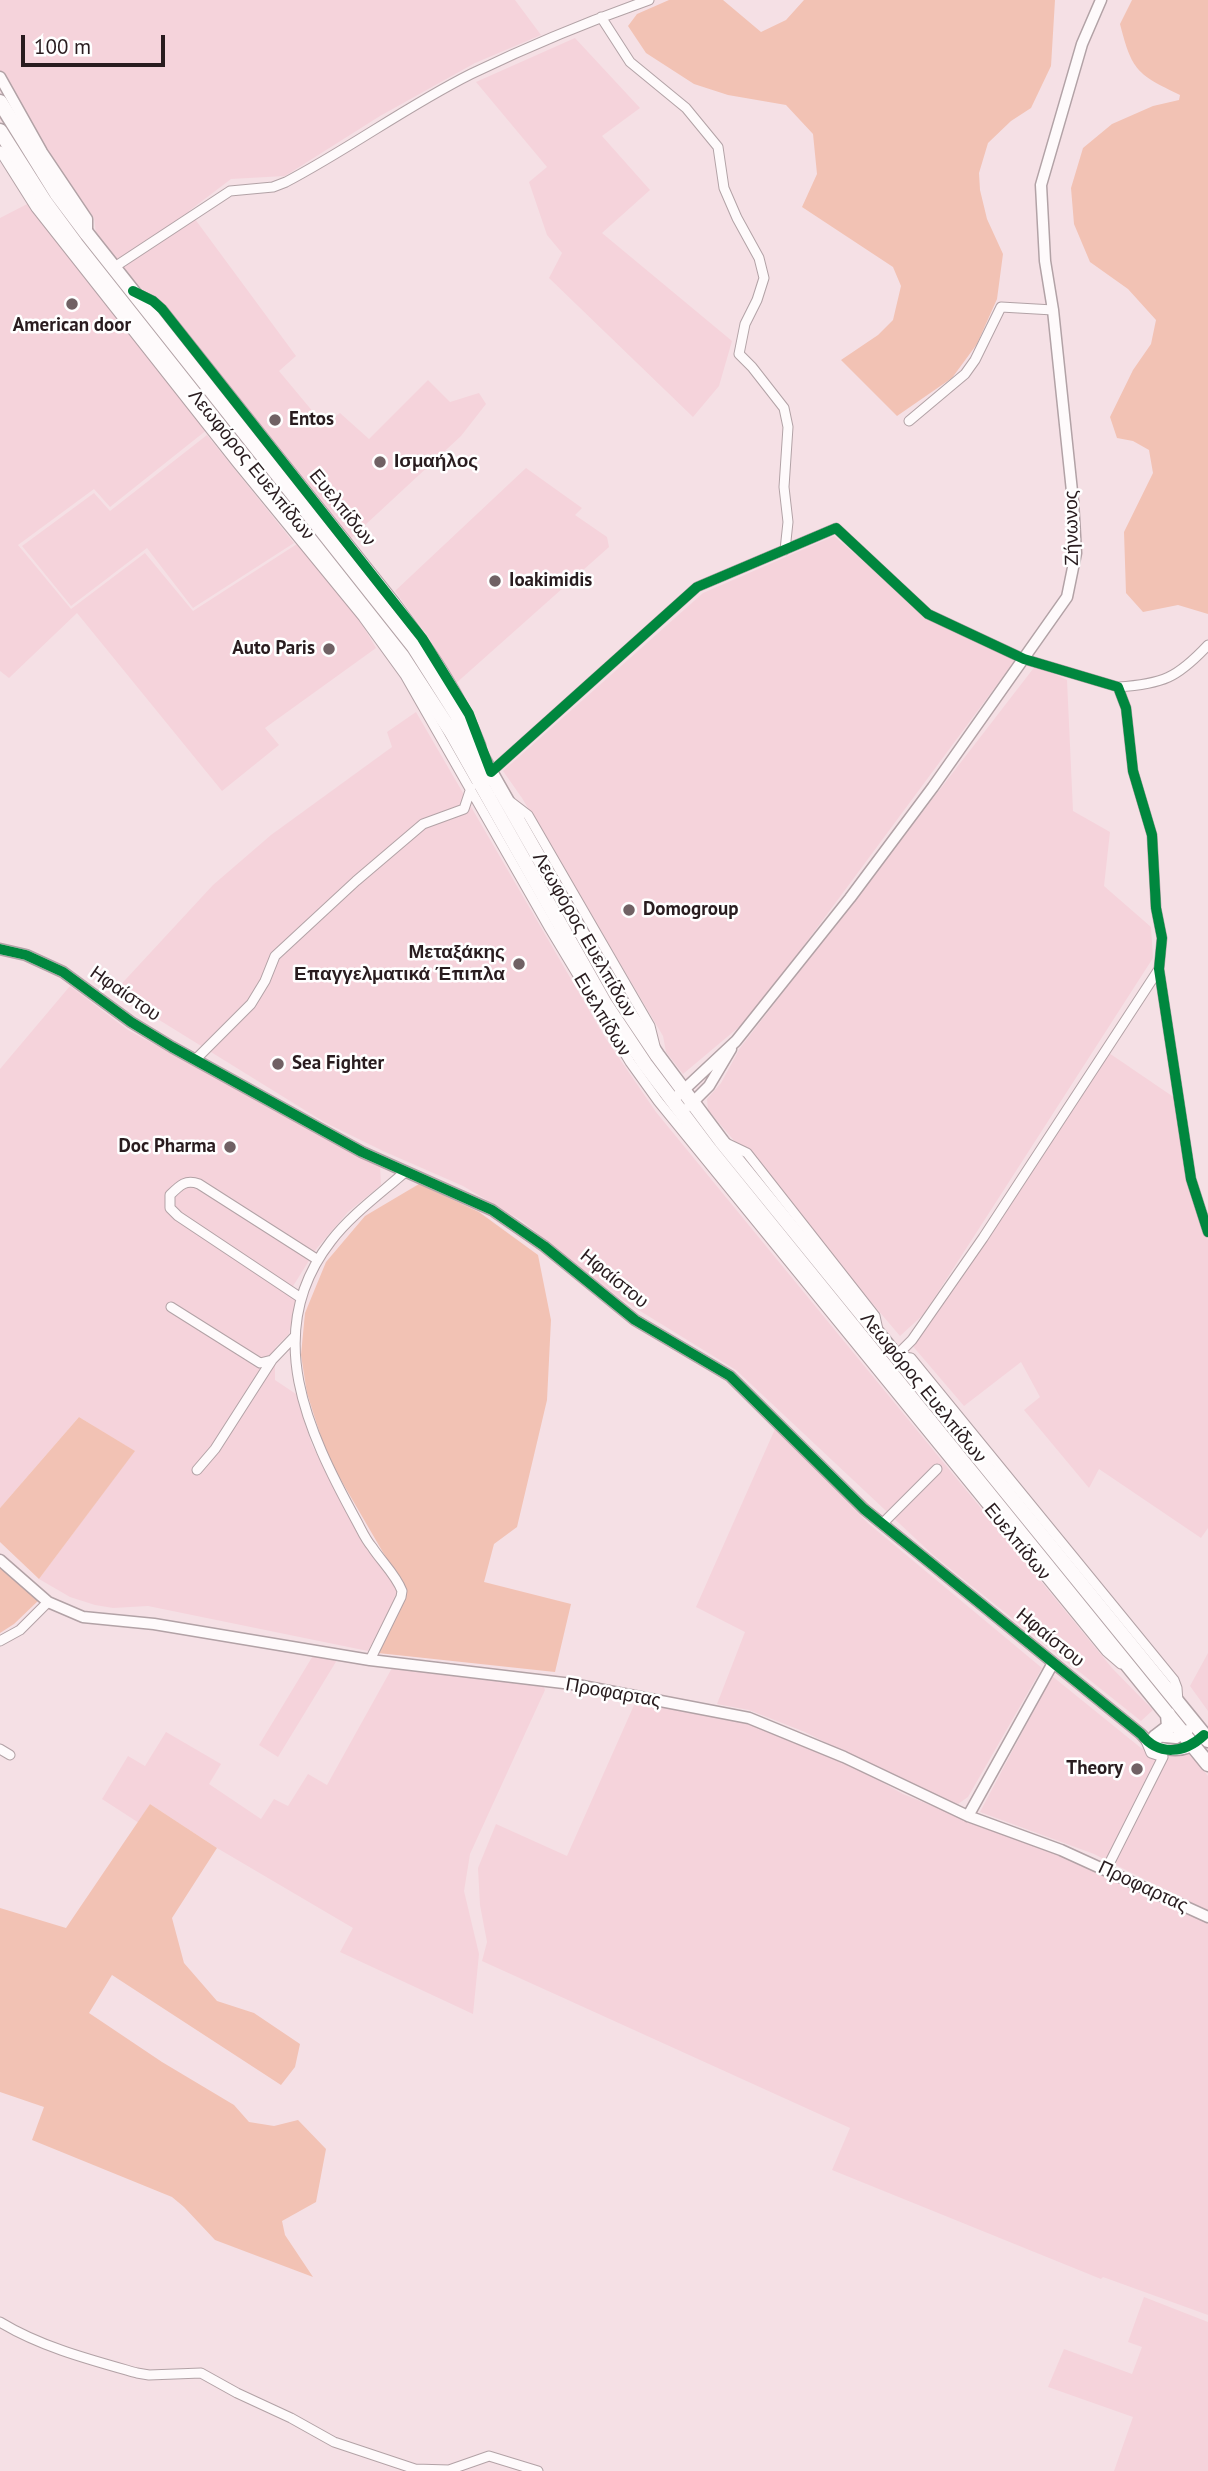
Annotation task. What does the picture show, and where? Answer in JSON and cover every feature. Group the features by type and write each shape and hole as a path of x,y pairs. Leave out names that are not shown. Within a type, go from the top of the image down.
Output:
{"main road":[{"name":"Λεωφόρος Ευελπίδων","path":"0,102 21,126 57,194 87,234 337,540 440,684 594,956 657,1055 678,1094"},
{"name":"Λεωφόρος Ευελπίδων","path":"0,131 40,205 336,578 383,629 427,693 555,927 626,1037 722,1142 896,1385 980,1490 1132,1670 1173,1708"},
{"name":"Λεωφόρος Ευελπίδων","path":"688,1107 738,1192 804,1254 880,1335 1199,1742"},
{"path":"1148,1737 1169,1727 1173,1708"}],"street":[{"path":"113,268 230,191 273,187 286,182 471,74 601,17 649,0"},
{"name":"Ζήνωνος","path":"736,1041 877,862 1067,597 1076,553 1053,310 1041,220 1041,185 1083,44 1101,0"},
{"path":"601,17 630,62 686,108 718,148 724,188 759,258 764,278 745,324 739,355 752,366 784,408 788,427 784,487 788,522 785,550"},
{"path":"0,77 21,126"},
{"path":"0,150 40,205"},
{"path":"909,421 965,374 975,360 1001,307 1053,310"},
{"path":"491,772 696,587 836,528 929,614 1024,659 1118,687 1148,685 1176,676 1208,645"},
{"name":"Ευελπίδων","path":"336,578 405,675 555,927 629,1062 658,1101 738,1192"},
{"path":"1118,687 1126,708 1133,771 1152,835 1156,908 1162,938 1160,969 1191,1179 1208,1232"},
{"path":"195,1060 251,1004 265,981 275,956 423,824 464,809 471,788"},
{"name":"Ηφαίστου","path":"0,948 22,954 63,972 140,1028 357,1150 496,1213 549,1250 635,1320 730,1376 864,1509 1148,1737"},
{"path":"896,1356 912,1340 975,1249 1160,969"},
{"path":"678,1094 736,1041"},
{"path":"688,1107 709,1086 736,1041"},
{"path":"370,1660 402,1591 369,1544 321,1452 305,1412 297,1368 295,1336 301,1298 318,1260 341,1229 405,1172"},
{"path":"301,1298 178,1216 170,1208 170,1195 181,1184 191,1181 199,1184 318,1260"},
{"path":"171,1307 247,1357 260,1363 272,1360"},
{"path":"197,1470 234,1421 272,1360 295,1336"},
{"path":"882,1524 937,1469"},
{"name":"Προφαρτας","path":"0,1560 48,1602 83,1617 154,1624 370,1660 572,1684 749,1718 844,1757 968,1816 1061,1850 1208,1917"},
{"path":"0,1641 20,1630 48,1602"},
{"path":"968,1816 1053,1663"},
{"path":"1106,1870 1163,1757 1151,1753 1148,1737 1199,1742"},
{"path":"0,1749 10,1755"},
{"path":"0,2322 60,2349 137,2373 201,2373 334,2442 415,2469 449,2470 489,2456 538,2471"}],"shaded area":[{"path":"0,0 515,0 541,35 475,63 380,116 285,176 231,179 189,211 296,356 279,371 324,425 340,413 369,439 428,380 450,402 479,393 486,404 461,436 350,539 96,234 94,218 43,146 0,73"},
{"path":"669,0 723,0 761,32 786,20 804,0 1055,0 1051,66 1031,108 1011,121 988,143 979,173 987,219 1003,254 997,299 977,344 952,378 897,416 841,360 878,335 893,320 901,286 893,267 802,207 817,174 813,134 786,105 728,95 694,84 646,53 628,26 637,14"},
{"path":"1132,0 1208,0 1208,614 1178,605 1143,612 1126,593 1124,532 1153,473 1149,450 1133,441 1117,438 1110,417 1133,370 1151,344 1156,320 1128,289 1090,262 1074,224 1071,188 1083,148 1112,124 1153,106 1179,100 1180,95 1145,76 1128,52 1120,24"},
{"path":"575,38 640,108 602,136 650,190 602,233 732,341 719,386 693,417 549,278 562,253 547,235 529,182 547,167 476,82"},
{"path":"35,200 213,425 110,507 94,489 18,545 71,609 145,553 193,611 297,544 359,619 376,648 265,728 279,745 222,791 77,613 9,678 0,671 0,218"},
{"path":"207,435 294,543 193,608 147,548 71,606 22,546 94,493 110,511"},
{"path":"526,468 582,508 575,515 607,537 609,547 454,685 430,640 395,591"},
{"path":"834,536 927,616 1016,659 751,1017 683,1074 666,1052 663,1036 522,798 503,771 703,593"},
{"path":"1036,665 1067,680 1073,811 1110,832 1104,886 1151,927 1153,958 924,1314 900,1336 708,1110 707,1099 721,1083 740,1048"},
{"path":"416,712 604,1036 656,1112 1112,1668 1153,1710 1141,1721 933,1555 736,1370 619,1298 522,1221 463,1186 324,1122 114,992 213,885 271,835 392,747 387,732"},
{"path":"70,986 128,1030 380,1166 381,1185 348,1212 317,1248 288,1294 296,1300 289,1334 275,1348 275,1380 296,1394 312,1445 367,1549 397,1586 399,1594 368,1651 148,1606 113,1608 95,1605 70,1597 39,1579 134,1451 79,1417 0,1508 0,1069"},
{"path":"1109,1053 1175,1098 1201,1221 1208,1240 1208,1528 1201,1538 1099,1469 1089,1488 1024,1410 1040,1397 1021,1362 964,1406 911,1344"},
{"path":"419,1184 479,1212 538,1255 551,1320 547,1400 517,1527 494,1544 484,1582 571,1604 555,1672 378,1653 406,1592 327,1456 307,1393 301,1355 305,1313 326,1262 365,1216"},
{"path":"79,1417 135,1451 39,1579 0,1542 0,1508"},
{"path":"775,1429 869,1524 1042,1668 968,1797 958,1804 940,1801 805,1732 749,1710 717,1704 745,1632 696,1607"},
{"path":"0,1564 39,1600 14,1624 0,1633"},
{"path":"1208,1653 1208,1711 1190,1686"},
{"path":"314,1654 337,1660 278,1757 259,1745"},
{"path":"392,1668 543,1684 545,1690 470,1854 464,1891 479,1954 473,2014 340,1952 353,1928 217,1848 150,1804 139,1823 102,1799 128,1756 145,1766 166,1732 221,1764 209,1784 261,1819 274,1799 288,1806 308,1774 327,1785"},
{"path":"1052,1676 1141,1748 1164,1756 1191,1754 1208,1776 1208,1911 1094,1854 980,1812"},
{"path":"635,1703 748,1720 846,1762 903,1794 1059,1852 1208,1922 1208,2315 1103,2277 1101,2279 832,2170 850,2128 482,1961 487,1942 480,1905 478,1868 496,1824 567,1856"},
{"path":"150,1804 217,1848 172,1918 184,1963 217,2001 254,2013 300,2044 295,2067 281,2085 112,1975 89,2013 162,2062 234,2105 249,2122 274,2126 298,2120 326,2149 316,2202 282,2221 285,2235 313,2277 215,2240 172,2197 32,2140 44,2107 0,2092 0,1908 66,1928"},
{"path":"1144,2297 1208,2322 1208,2471 1114,2471 1133,2417 1048,2387 1064,2349 1132,2374 1142,2347 1128,2342"}],"cycle path":[{"path":"133,291 162,309 422,638 469,714 491,772 697,587 836,528 928,614 1024,659 1118,687 1126,708 1133,771 1152,835 1156,908 1162,938 1159,969 1191,1179 1208,1232"},
{"path":"0,949 26,955 63,972 131,1022 172,1047 362,1152 492,1210 544,1246 635,1320 730,1376 864,1509 1148,1741 1172,1750 1189,1746 1204,1735"}],"place":[{"name":"American door","path":"72,304"},
{"name":"Entos","path":"275,420"},
{"name":"Ισμαήλος","path":"380,462"},
{"name":"Ioakimidis","path":"495,581"},
{"name":"Auto Paris","path":"329,649"},
{"name":"Domogroup","path":"629,910"},
{"name":"Μεταξάκης Επαγγελματικά Έπιπλα","path":"519,964"},
{"name":"Sea Fighter","path":"278,1064"},
{"name":"Doc Pharma","path":"230,1147"},
{"name":"Theory","path":"1137,1769"}]}
